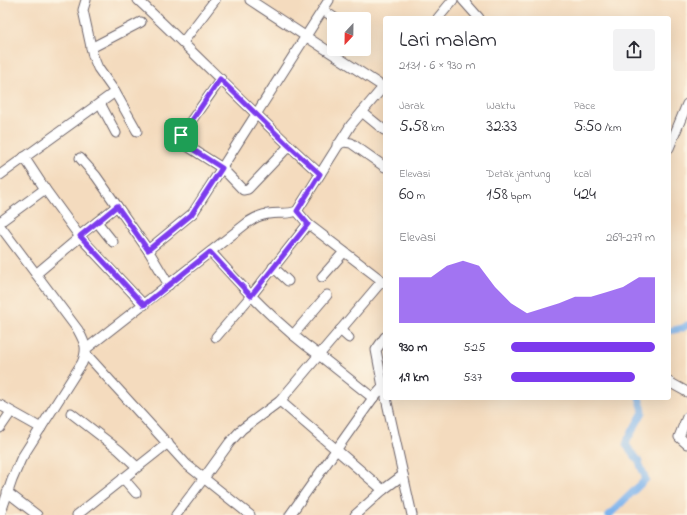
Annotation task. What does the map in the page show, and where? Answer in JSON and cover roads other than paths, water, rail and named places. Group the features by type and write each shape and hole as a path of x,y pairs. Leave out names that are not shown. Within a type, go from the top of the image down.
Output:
{"street":[{"path":"86,0 84,10 95,62 115,92 137,131"},
{"path":"138,0 320,174"},
{"path":"183,42 215,0"},
{"path":"250,0 383,86"},
{"path":"148,250 191,215 329,0"},
{"path":"440,16 453,0"},
{"path":"463,0 477,16"},
{"path":"323,10 327,13"},
{"path":"93,47 141,22"},
{"path":"220,79 180,138 181,142 222,168 242,189 248,189 289,146"},
{"path":"0,515 17,466 82,363 86,351 247,223 260,216 269,214 289,214 297,211 351,124 383,88"},
{"path":"0,175 115,92"},
{"path":"100,103 116,133"},
{"path":"671,143 687,104"},
{"path":"362,112 383,129"},
{"path":"337,145 344,142 351,143 383,166"},
{"path":"24,157 80,237 144,305"},
{"path":"80,158 96,176 148,250 166,287"},
{"path":"0,222 45,188"},
{"path":"36,274 117,206"},
{"path":"297,211 308,224 383,281"},
{"path":"97,222 113,242"},
{"path":"216,337 251,296 308,224"},
{"path":"0,226 78,330 86,351 186,464 245,514"},
{"path":"210,252 251,296 293,335 373,398"},
{"path":"322,277 344,252"},
{"path":"274,267 288,281"},
{"path":"176,515 230,442 245,427 280,401 340,330 383,283"},
{"path":"293,335 327,295"},
{"path":"340,330 349,338"},
{"path":"383,340 376,350 383,386"},
{"path":"671,383 687,392"},
{"path":"290,515 373,398 383,392"},
{"path":"386,400 412,515"},
{"path":"280,401 383,490"},
{"path":"0,405 41,428"},
{"path":"0,428 11,412"},
{"path":"71,413 119,450 137,467"},
{"path":"687,417 680,437 687,444"},
{"path":"77,515 168,443"},
{"path":"355,515 383,490 403,475"},
{"path":"123,478 136,493"},
{"path":"7,492 37,515"}],"waterway":[{"path":"671,331 683,328 687,325"},
{"path":"609,515 646,479 638,460 626,445 643,412 640,400"}]}
